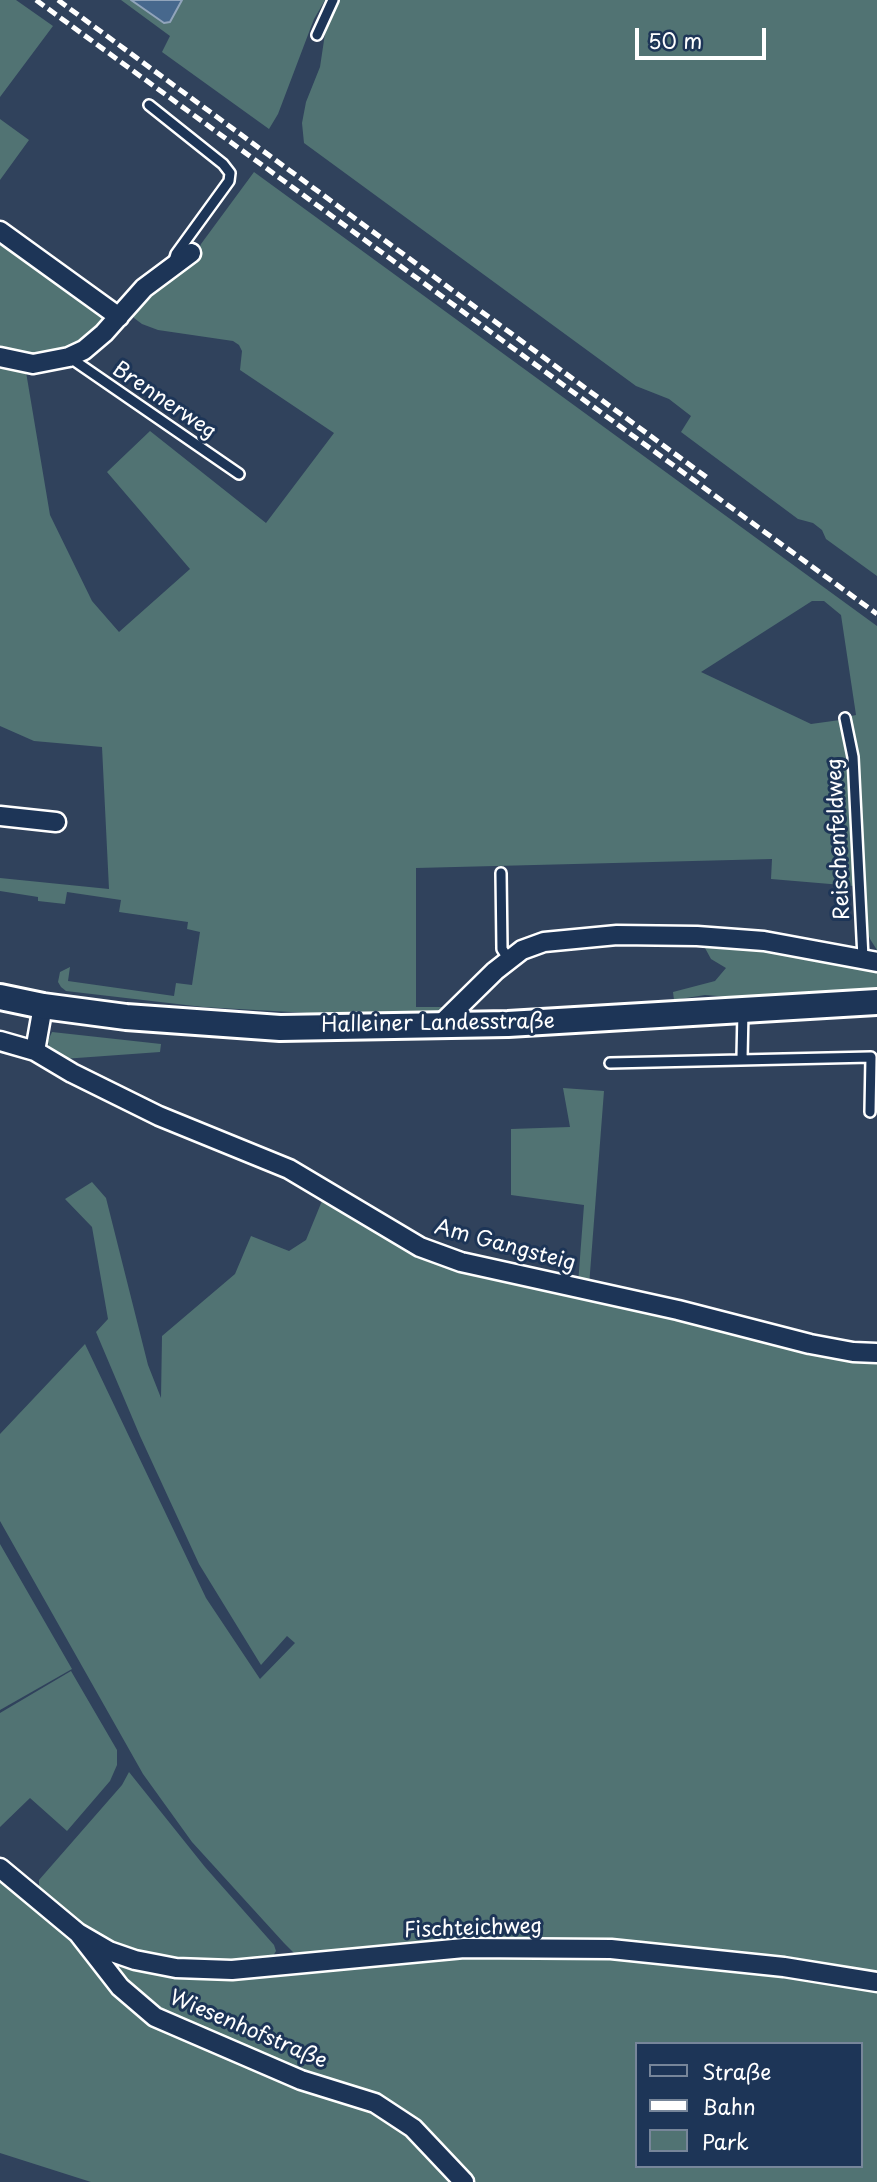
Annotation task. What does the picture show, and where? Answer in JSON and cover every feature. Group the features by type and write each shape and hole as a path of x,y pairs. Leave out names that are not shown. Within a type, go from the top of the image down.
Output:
{"main road":[{"name":"Halleiner Landesstraße","path":"0,997 125,1017 267,1027 509,1024 877,1002"}],"street":[{"path":"0,231 119,317"},
{"path":"0,357 33,364 69,357 84,350 119,317 130,301 144,288 191,253"},
{"path":"0,816 56,822"},
{"path":"440,1025 472,991 509,960 522,950 544,943 629,935 697,936 764,941 870,960"},
{"path":"35,1051 43,1006"},
{"name":"Am Gangsteig","path":"0,1041 35,1051 72,1073 159,1116 289,1169 374,1222 440,1255 579,1290 678,1310 767,1335 853,1352 877,1353"},
{"name":"Wiesenhofstraße","path":"0,1868 78,1933 120,1987 155,2017 301,2080 375,2103 413,2128 464,2182"},
{"name":"Fischteichweg","path":"78,1933 109,1951 135,1960 176,1968 232,1970 464,1948 611,1949 784,1967 877,1982"}],"lane":[{"path":"317,35 333,0"},
{"path":"149,105 223,164 230,173 229,181 176,254 172,269"},
{"name":"Brennerweg","path":"69,357 239,474"},
{"name":"Reischenfeldweg","path":"845,718 853,757 870,960"},
{"path":"502,873 502,949 509,960"},
{"path":"742,1058 743,1011"},
{"path":"610,1063 872,1057 870,1112"}],"green space":[{"path":"0,0 16,0 53,26 0,97"},
{"path":"121,0 325,0 314,19 278,114 269,129 162,52 170,36"},
{"path":"337,0 877,0 877,576 826,539 822,530 813,523 798,519 681,432 691,416 669,399 636,386 304,143 302,123 306,102 320,67 326,27"},
{"path":"0,119 29,140 0,180"},
{"path":"254,172 877,626 877,950 865,924 858,758 851,716 856,715 841,615 824,601 812,601 701,672 811,724 840,720 848,750 854,886 771,879 772,859 416,868 416,1007 444,1007 435,1014 308,1013 203,1007 66,991 61,987 58,982 60,972 70,967 68,981 174,996 176,983 192,985 200,932 187,929 188,922 119,912 121,900 67,892 65,904 38,901 38,897 0,891 0,878 109,889 102,747 34,741 0,726 0,362 25,366 50,515 92,601 119,632 190,569 107,472 150,431 266,523 334,433 240,370 242,351 233,341 158,330 142,324 134,318 132,312 197,254 201,244"},
{"path":"0,240 106,318 105,321 80,344 54,353 21,355 0,349"},
{"path":"710,944 770,949 856,965 877,971 877,987 829,997 742,998 705,995 674,1000 673,992 715,981 726,968 711,959 705,948"},
{"path":"52,1032 161,1044 160,1052 63,1059 50,1052 48,1041"},
{"path":"563,1088 604,1091 589,1286 578,1284 584,1205 511,1195 511,1129 570,1127"},
{"path":"92,1182 106,1198 148,1365 161,1398 162,1336 235,1274 251,1236 289,1251 306,1240 324,1196 417,1252 877,1361 877,1977 666,1948 303,1957 294,1953 284,1943 192,1842 143,1774 0,1521 0,1434 85,1344 206,1598 260,1679 295,1643 287,1636 261,1665 199,1564 140,1436 96,1332 108,1319 92,1227 65,1199"},
{"path":"0,1544 72,1669 0,1710"},
{"path":"71,1671 117,1750 117,1765 110,1781 67,1831 30,1798 0,1827 0,1713"},
{"path":"129,1772 205,1867 274,1945 276,1951 270,1961 173,1963 128,1953 94,1936 45,1898 39,1889 39,1880 122,1785"},
{"path":"0,1877 102,1953 180,1973 458,1954 605,1956 877,1986 877,2182 91,2182 0,2153"}],"water":[{"path":"131,0 182,0 170,22 164,23"}],"railway":[{"path":"36,0 877,614"},
{"path":"58,0 709,479"}]}
